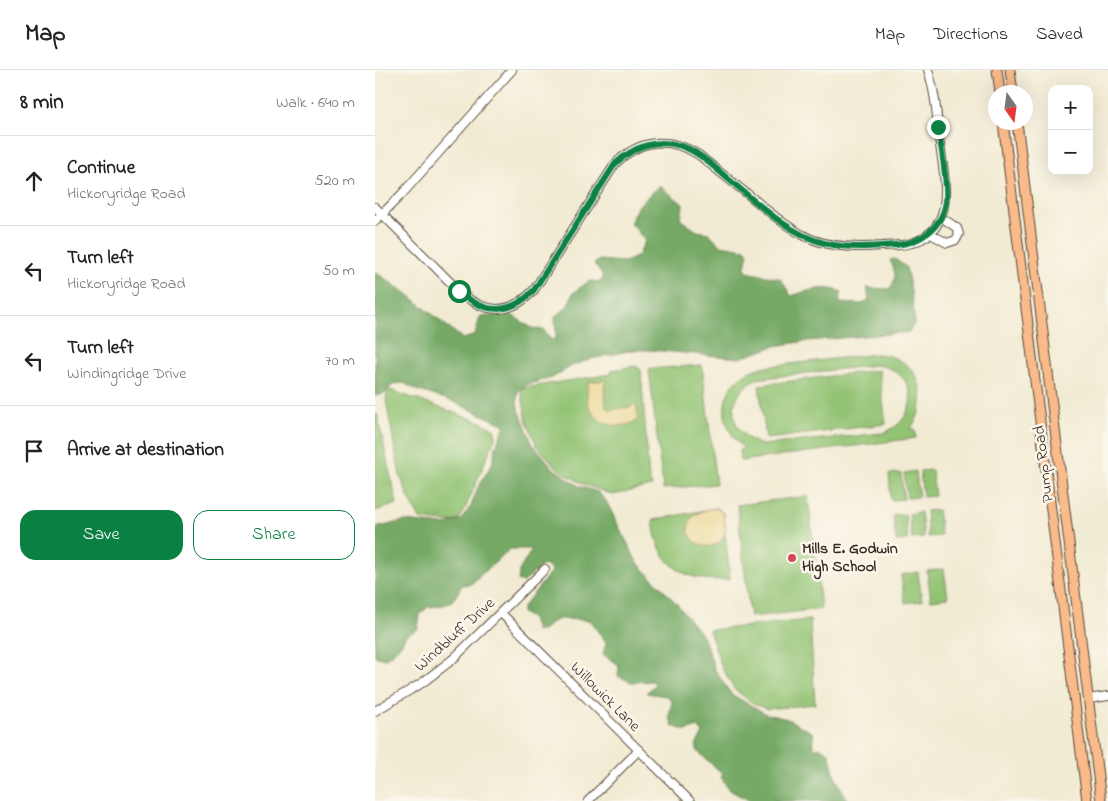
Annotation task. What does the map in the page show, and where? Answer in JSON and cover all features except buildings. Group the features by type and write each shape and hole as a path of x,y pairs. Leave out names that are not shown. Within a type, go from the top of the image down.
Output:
{"main road":[{"path":"997,70 999,85"},
{"path":"1010,70 1012,85"},
{"name":"Pump Road","path":"1004,130 1087,801"},
{"name":"Pump Road","path":"1018,130 1101,801"}],"street":[{"path":"375,221 512,70"},
{"path":"375,207 469,301 479,306 499,309 515,305 530,294 615,164 632,150 650,144 672,143 689,149 781,221 802,234 824,243 847,247 905,244 921,239 929,233 941,217 946,204 946,188 933,84 928,70"},
{"path":"929,233 947,243 953,242 958,237 957,228 941,217"},
{"name":"Windbluff Drive","path":"375,711 422,683 453,659 545,569"},
{"name":"Willowick Lane","path":"501,613 690,801"},
{"path":"1088,699 1108,696"},
{"path":"588,801 639,750"}],"green space":[{"path":"660,186 683,204 681,220 697,231 709,233 721,245 745,249 748,253 745,267 747,272 781,279 791,296 810,290 829,289 842,292 839,303 862,304 869,300 867,288 889,289 894,282 895,275 890,260 895,259 906,267 915,322 909,332 807,341 775,346 740,358 633,350 591,359 572,366 552,378 529,384 518,391 517,404 532,443 554,469 579,486 598,492 606,501 637,562 677,604 704,638 715,670 731,694 766,714 788,719 813,733 814,749 819,747 829,753 835,776 848,801 750,801 729,790 721,777 723,774 698,752 696,745 703,733 698,727 686,731 673,726 669,716 672,701 667,696 646,693 655,684 652,681 631,682 618,676 619,665 603,654 606,642 589,620 560,619 552,622 542,631 536,631 532,619 522,613 522,608 551,572 549,567 543,565 524,582 518,582 519,571 532,549 510,549 471,584 462,585 449,603 428,607 420,615 418,629 405,636 400,646 391,654 384,659 375,656 375,528 404,521 444,525 461,520 471,506 478,487 492,464 495,449 505,425 449,400 416,390 404,383 394,384 383,394 375,396 375,272 406,293 463,339 475,335 480,317 510,314 532,328 544,330 551,340 556,339 555,317 567,307 573,293 589,281 601,282 603,276 594,264 599,260 625,262 638,256 645,241 631,223 635,212 642,202"},
{"path":"876,354 896,359 908,366 919,382 921,392 920,411 910,429 915,429 916,438 740,461 739,450 744,449 736,440 726,420 726,398 730,389 738,380 748,372 763,367","holes":["876,365 890,369 900,376 907,385 910,395 909,406 905,417 896,426 883,433 762,445 750,439 736,424 734,414 739,395 756,379"]},
{"path":"702,365 716,484 663,489 649,369"},
{"path":"636,366 641,370 649,479 652,486 613,495 583,484 559,470 537,446 527,422 521,391 523,388 611,374 612,370"},
{"path":"879,370 886,424 766,439 759,385"},
{"path":"387,389 481,422 494,429 496,436 458,521 444,522 420,519 400,476 386,401"},
{"path":"377,414 397,504 375,511 375,415"},
{"path":"932,470 935,496 923,497 920,471"},
{"path":"916,471 919,497 907,498 904,473"},
{"path":"901,473 904,499 891,500 889,474"},
{"path":"808,496 821,609 750,617 737,505"},
{"path":"717,508 723,513 730,579 714,580 687,575 668,560 661,549 653,520"},
{"path":"938,510 941,536 928,537 926,511"},
{"path":"921,512 924,538 912,539 909,514"},
{"path":"905,514 908,540 896,541 893,515"},
{"path":"944,569 948,598 931,600 927,571"},
{"path":"918,572 922,601 905,603 901,575"},
{"path":"810,620 815,704 767,709 754,704 734,689 722,668 709,630"}],"sand":[{"path":"606,380 604,386 606,407 610,410 631,407 636,403 638,420 627,425 617,426 607,424 592,413 588,404 587,394 589,382"},
{"path":"717,508 723,513 724,536 718,543 709,546 701,545 689,533 689,525 692,518 701,512"}],"place":[{"name":"Mills E. Godwin High School","path":"792,558"}],"route":[{"path":"459,291 469,301 479,306 499,309 515,305 527,298 615,164 632,150 641,146 659,143 672,143 699,155 781,221 809,238 847,247 910,243 921,239 929,233 942,215 946,204 946,188 938,127"}]}
